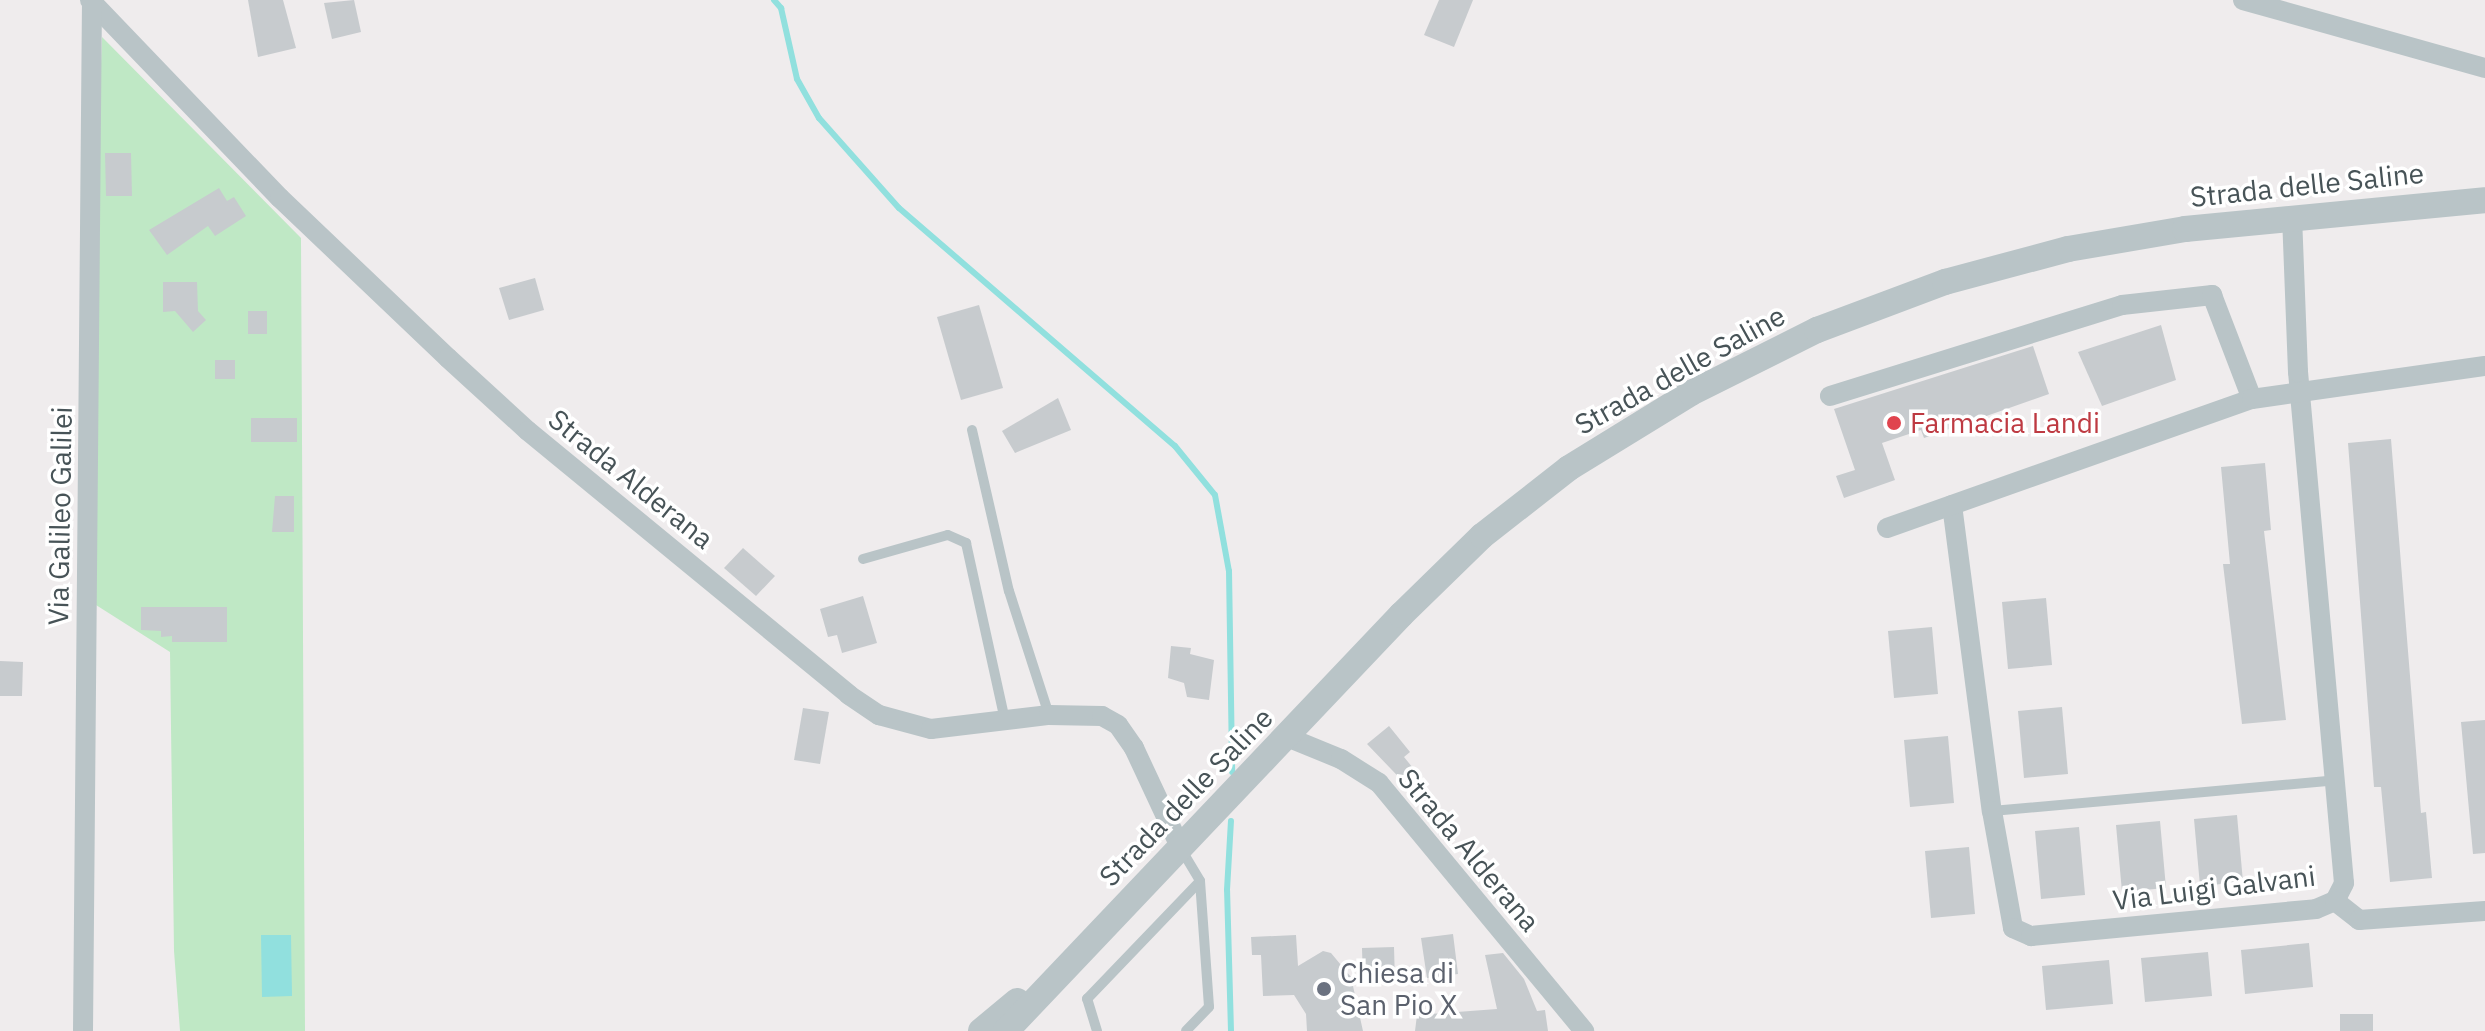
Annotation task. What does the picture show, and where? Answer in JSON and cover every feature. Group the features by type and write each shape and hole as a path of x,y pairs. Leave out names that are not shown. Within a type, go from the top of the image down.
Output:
{"street":[{"path":"2243,0 2485,68"},
{"name":"Strada Alderana","path":"91,1 280,198 517,421 849,695 879,715 913,726 949,729 1049,715 1102,716 1118,725 1134,748 1181,849"},
{"name":"Via Galileo Galilei","path":"83,1031 91,1"},
{"name":"Strada delle Saline","path":"1006,1031 1482,536 1569,468 1691,393 1817,330 1945,282 2068,249 2292,218 2485,200"},
{"name":"Via Luigi Galvani","path":"1952,505 1992,811 2007,911 2013,928 2031,936 2316,909 2335,901 2344,883 2338,780 2300,389 2292,218"},
{"path":"1830,396 2122,305 2212,295 2252,399"},
{"path":"1887,528 2252,399 2300,389 2485,366"},
{"name":"Strada Alderana","path":"1287,737 1341,759 1379,783 1584,1031"},
{"path":"2335,901 2359,920 2485,911"},
{"name":"Strada delle Saline","path":"981,1031 1015,1002 1055,981"},
{"name":"Strada delle Saline","path":"1028,1031 1055,981"}],"lane":[{"path":"972,430 1009,591 1049,715"},
{"path":"863,559 948,535 966,543 1005,721"},
{"path":"1992,811 2338,780"},
{"path":"1181,849 1200,881 1209,1007 1186,1031"},
{"path":"1097,1031 1087,999 1200,881"}],"green space":[{"path":"102,37 301,238 305,1031 180,1031 174,951 170,652 96,605 89,383"}],"water":[{"path":"261,935 291,935 292,996 262,997"}],"building":[{"path":"248,0 283,0 296,48 258,57"},
{"path":"354,0 361,32 332,39 324,3"},
{"path":"1439,0 1473,0 1454,47 1424,35"},
{"path":"105,153 131,153 132,196 106,196"},
{"path":"219,188 227,201 234,197 246,216 215,236 208,226 167,255 149,230"},
{"path":"535,278 544,310 509,320 499,288"},
{"path":"163,282 197,282 198,311 206,320 193,332 175,311 163,312"},
{"path":"979,305 1003,388 961,400 937,317"},
{"path":"248,311 267,311 267,334 248,334"},
{"path":"2161,325 2176,380 2102,406 2078,352"},
{"path":"2033,346 2049,394 1924,438 1921,430 1882,443 1895,480 1844,498 1836,476 1855,470 1834,409"},
{"path":"215,360 235,360 235,379 215,379"},
{"path":"1058,398 1071,430 1015,453 1002,431"},
{"path":"251,418 297,418 297,442 251,442"},
{"path":"2391,439 2421,813 2426,812 2432,878 2390,882 2381,787 2374,787 2348,443"},
{"path":"2265,463 2271,530 2264,531 2286,720 2242,724 2223,564 2230,564 2221,467"},
{"path":"275,496 294,496 294,532 272,532"},
{"path":"743,548 775,576 756,596 724,568"},
{"path":"863,596 877,643 842,653 837,635 828,637 820,609"},
{"path":"2046,598 2052,665 2008,669 2002,602"},
{"path":"141,607 227,607 227,642 172,642 172,636 161,637 161,631 141,630"},
{"path":"1932,627 1938,694 1894,698 1888,631"},
{"path":"1171,646 1191,648 1190,654 1214,660 1209,700 1187,697 1184,683 1168,678"},
{"path":"0,661 23,662 22,696 0,696"},
{"path":"2062,707 2068,774 2024,778 2018,711"},
{"path":"803,708 829,712 820,764 794,760"},
{"path":"2485,720 2485,853 2473,854 2461,722"},
{"path":"1389,726 1410,752 1404,757 1426,784 1415,794 1367,744"},
{"path":"1948,736 1954,803 1910,807 1904,740"},
{"path":"2237,815 2243,882 2200,886 2194,819"},
{"path":"2160,821 2166,888 2122,892 2116,825"},
{"path":"2079,827 2085,895 2041,899 2035,831"},
{"path":"1969,847 1975,914 1931,918 1925,851"},
{"path":"1453,934 1458,974 1427,978 1421,938"},
{"path":"1296,935 1298,966 1323,951 1331,953 1351,977 1363,1031 1307,1031 1306,1014 1294,995 1263,996 1261,955 1252,955 1251,937"},
{"path":"2309,943 2313,987 2245,994 2241,950"},
{"path":"1394,947 1395,982 1363,983 1362,948"},
{"path":"2208,952 2212,996 2145,1002 2141,958"},
{"path":"1503,953 1524,979 1537,1011 1545,1010 1548,1031 1415,1031 1417,1015 1497,1009 1485,955"},
{"path":"2109,960 2113,1004 2046,1010 2042,966"},
{"path":"2340,1014 2373,1014 2373,1031 2340,1031"}],"waterway":[{"path":"774,0 781,8 797,79 819,118 899,208 1175,446 1215,495 1229,571 1232,772"},
{"path":"1231,821 1227,890 1231,1031"}],"place":[{"name":"Farmacia Landi","path":"1894,423"},
{"name":"Chiesa di San Pio X","path":"1324,989"}]}
